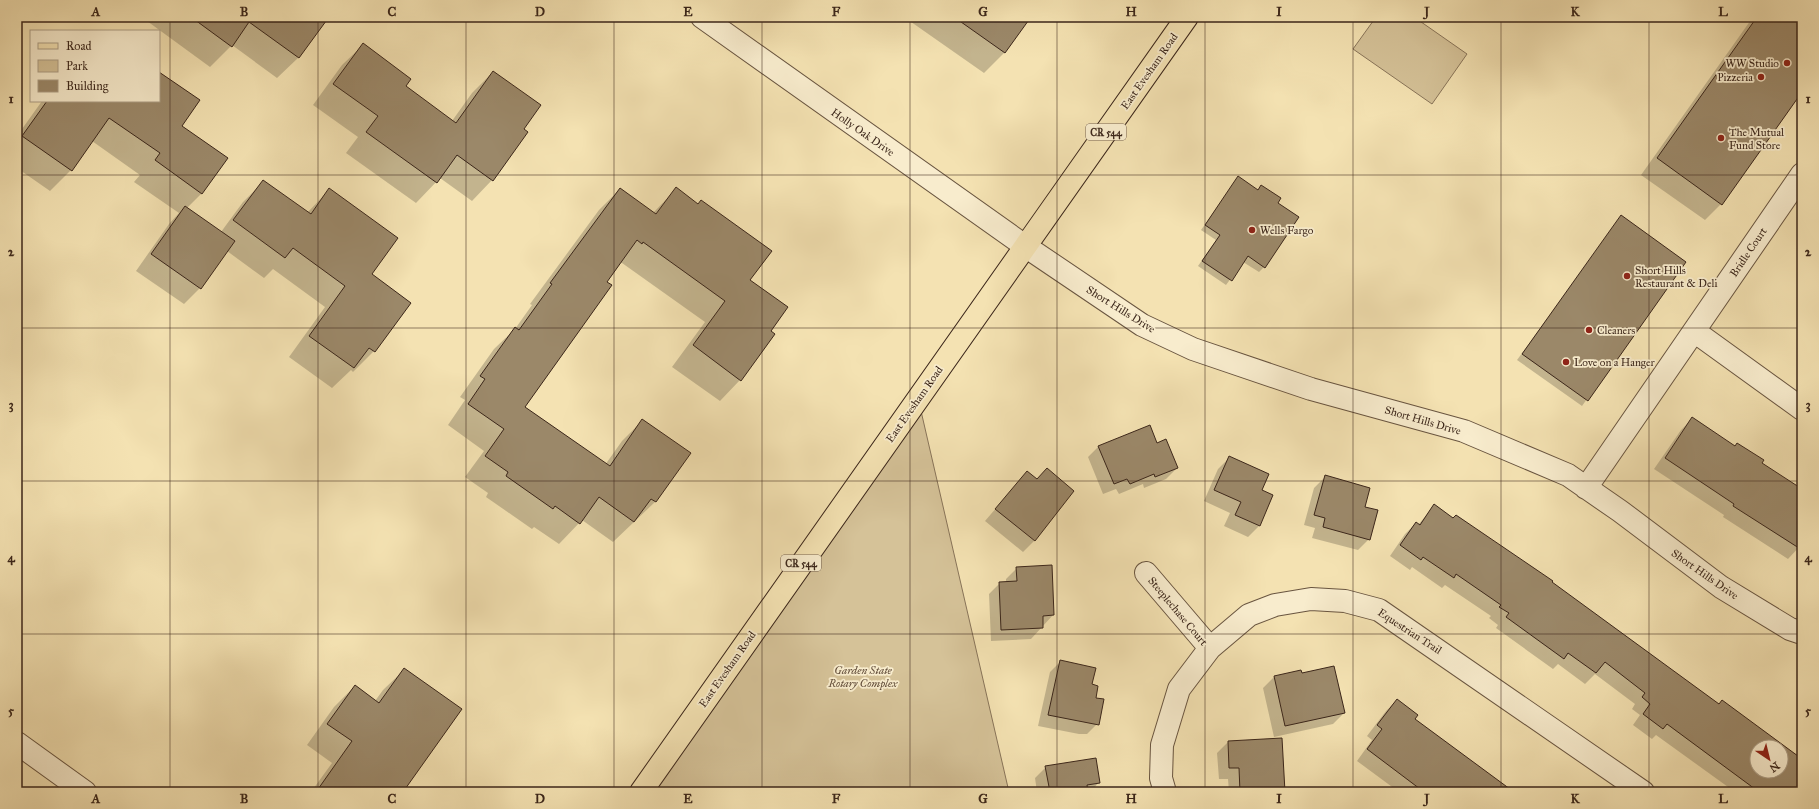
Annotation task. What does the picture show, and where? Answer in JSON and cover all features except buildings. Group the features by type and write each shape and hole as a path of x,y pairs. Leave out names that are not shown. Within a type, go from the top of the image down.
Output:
{"main road":[{"name":"East Evesham Road","path":"641,792 1187,17"}],"street":[{"name":"Holly Oak Drive","path":"702,17 1026,246"},
{"name":"Bridle Court","path":"1586,488 1802,174"},
{"name":"Short Hills Drive","path":"1026,246 1142,325 1193,349 1311,389 1464,431 1568,475 1620,511 1721,587 1790,629 1802,633"},
{"path":"1694,331 1802,409"},
{"name":"Steeplechase Court","path":"1146,574 1210,648"},
{"name":"Equestrian Trail","path":"1165,792 1161,778 1162,745 1179,689 1210,648 1249,615 1275,605 1311,599 1345,601 1378,610 1643,792"},
{"path":"17,743 85,792"}],"green space":[{"path":"1376,17 1414,17 1467,54 1432,104 1353,49"},
{"name":"Garden State Rotary Complex","path":"918,398 1009,792 641,792"}],"place":[{"name":"WW Studio","path":"1787,63"},
{"name":"Pizzeria","path":"1761,77"},
{"name":"The Mutual Fund Store","path":"1721,138"},
{"name":"Wells Fargo","path":"1252,230"},
{"name":"Short Hills Restaurant & Deli","path":"1627,276"},
{"name":"Cleaners","path":"1589,330"},
{"name":"Love on a Hanger","path":"1566,362"}]}
